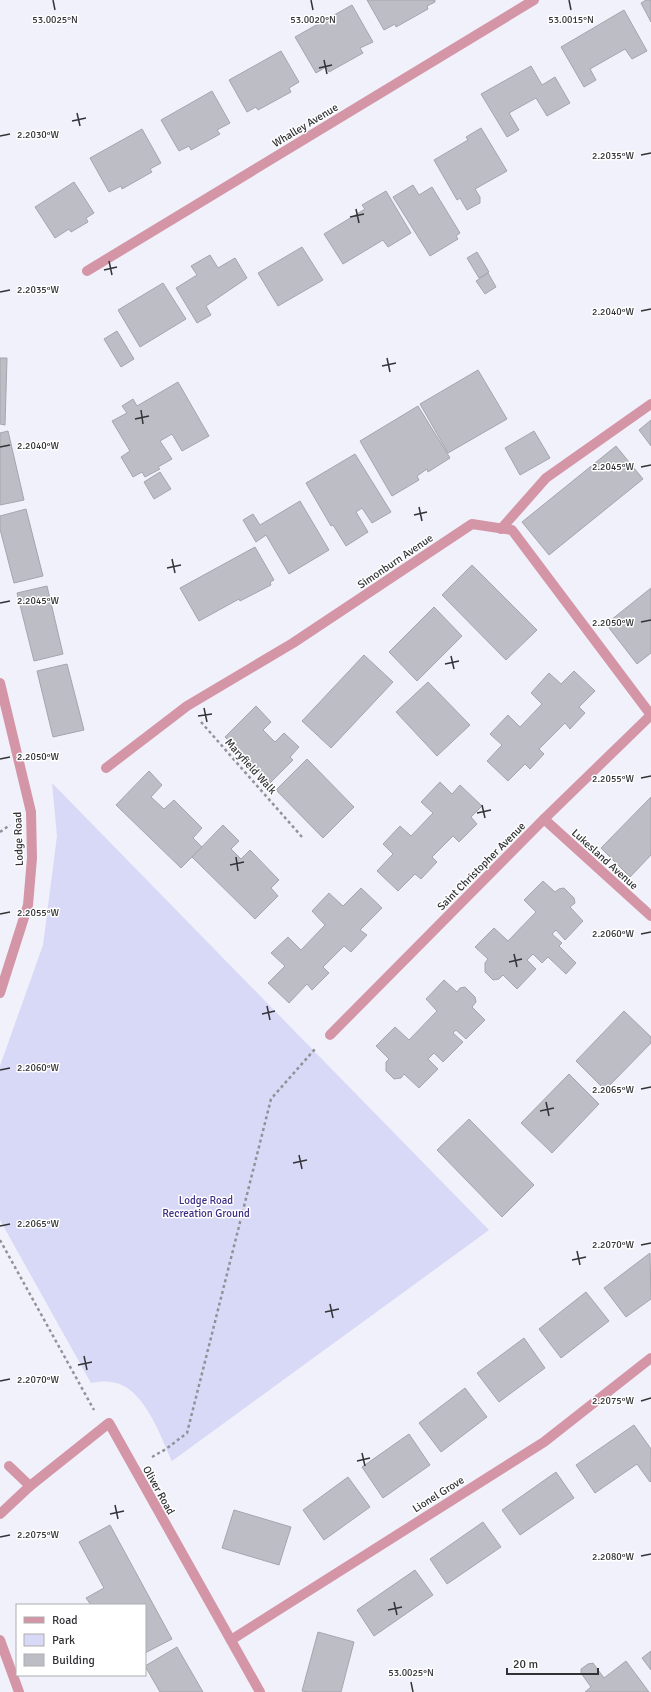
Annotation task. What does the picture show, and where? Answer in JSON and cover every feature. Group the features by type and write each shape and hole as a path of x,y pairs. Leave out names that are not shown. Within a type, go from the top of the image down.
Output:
{"street":[{"name":"Whalley Avenue","path":"87,271 534,0"},
{"path":"501,529 546,478 651,404"},
{"name":"Simonburn Avenue","path":"106,768 187,706 293,643 472,524 512,530 651,715"},
{"name":"Lodge Road","path":"0,683 31,812 32,858 28,905 0,993"},
{"name":"Saint Christopher Avenue","path":"330,1035 544,819 651,715"},
{"name":"Lukesland Avenue","path":"544,819 651,916"},
{"name":"Lionel Grove","path":"231,1640 544,1442 651,1358"},
{"name":"Oliver Road","path":"103,1426 109,1423 260,1692"},
{"path":"0,1514 30,1486 103,1426"},
{"path":"9,1466 30,1486"},
{"path":"0,1640 19,1692"}],"path":[{"name":"Maryfield Walk","path":"187,706 302,837"},
{"path":"133,1468 166,1449 187,1433 271,1098 330,1035"},
{"path":"0,1240 103,1426"}],"green space":[{"name":"Lodge Road Recreation Ground","path":"52,783 489,1230 172,1461 149,1412 132,1392 122,1385 110,1382 91,1383 0,1220 0,1066 43,945 57,836"}],"building":[{"path":"367,0 435,0 435,2 427,6 428,9 396,27 395,24 384,30"},
{"path":"646,0 651,0 651,22 641,3"},
{"path":"352,5 373,42 360,48 363,53 329,72 326,67 316,73 295,37"},
{"path":"624,10 647,51 632,59 625,49 590,69 596,80 584,87 561,47"},
{"path":"281,51 299,82 289,88 291,92 258,110 256,107 247,112 229,80"},
{"path":"531,66 542,85 555,77 570,103 547,116 536,98 509,113 519,130 507,137 481,94"},
{"path":"212,91 230,123 217,130 220,134 191,150 189,146 179,151 161,120"},
{"path":"481,128 507,171 475,189 480,197 480,203 467,210 460,198 457,200 434,160 468,140 466,137"},
{"path":"142,129 161,163 150,169 152,172 122,189 121,186 109,192 90,158"},
{"path":"74,182 94,213 86,218 88,222 71,232 69,229 55,238 35,207"},
{"path":"413,185 419,195 432,187 460,233 456,236 458,239 430,256 393,197"},
{"path":"386,191 411,233 388,247 383,240 343,264 324,234 365,209 362,205"},
{"path":"302,247 323,280 278,306 258,273"},
{"path":"477,252 489,272 479,278 467,258"},
{"path":"210,255 218,268 235,258 247,278 206,306 211,315 197,323 176,288 197,275 191,266"},
{"path":"488,273 496,287 485,294 476,281"},
{"path":"163,283 186,319 140,347 118,310"},
{"path":"117,331 134,359 121,367 104,339"},
{"path":"0,358 7,358 5,425 0,424"},
{"path":"478,370 507,419 448,453 420,404"},
{"path":"178,382 209,436 182,451 172,434 160,441 172,459 158,467 160,469 145,477 142,472 133,477 121,457 130,451 112,421 127,413 122,406 133,399 137,406"},
{"path":"418,406 450,458 428,472 427,469 417,476 419,480 392,496 360,441"},
{"path":"651,420 651,446 639,430"},
{"path":"8,431 24,500 0,505 0,433"},
{"path":"534,431 550,458 520,475 505,448"},
{"path":"616,446 643,479 549,555 522,522"},
{"path":"355,454 391,512 372,523 362,508 356,512 368,532 346,546 333,525 331,526 306,483"},
{"path":"160,472 171,489 154,499 144,482"},
{"path":"300,501 329,550 289,574 266,535 256,542 243,520 253,514 260,525"},
{"path":"26,509 43,576 14,583 0,529 0,516"},
{"path":"255,547 274,580 270,582 271,585 240,601 239,599 199,621 180,588"},
{"path":"472,565 537,630 506,660 442,595"},
{"path":"47,586 63,654 34,661 17,593"},
{"path":"651,588 651,653 637,664 606,624"},
{"path":"434,607 462,636 417,681 389,652"},
{"path":"364,655 393,682 331,748 302,721"},
{"path":"67,664 84,730 53,737 37,671"},
{"path":"574,671 595,691 579,707 585,713 570,729 565,723 539,749 544,754 530,769 525,764 508,781 487,761 502,745 490,734 508,715 520,727 542,704 531,693 549,673 561,684"},
{"path":"428,682 470,725 437,756 396,712"},
{"path":"256,706 271,722 263,730 275,742 284,733 299,747 290,757 293,760 270,783 225,737"},
{"path":"307,759 354,807 323,838 276,790"},
{"path":"149,771 162,785 151,797 164,809 174,800 202,828 193,838 202,847 181,868 116,805"},
{"path":"440,782 452,794 460,785 482,806 471,817 477,824 459,842 453,836 432,857 437,862 421,879 415,874 398,891 377,871 393,854 383,844 400,826 411,836 433,813 421,802"},
{"path":"651,797 651,855 630,877 601,848"},
{"path":"223,825 239,841 231,849 241,859 250,850 279,880 271,888 278,896 255,919 192,857"},
{"path":"543,881 555,892 564,888 574,898 575,903 570,907 583,921 565,940 556,930 552,934 562,943 559,946 576,963 566,974 548,957 542,963 533,954 527,960 536,969 517,989 503,975 499,979 493,980 485,972 485,963 488,959 475,947 494,928 508,941 536,912 524,900"},
{"path":"361,888 382,908 360,930 367,935 351,952 344,946 323,967 329,973 312,990 307,984 289,1003 268,983 285,966 271,953 288,937 301,950 325,925 312,911 329,893 343,906"},
{"path":"444,980 457,992 460,988 465,987 475,997 476,1002 472,1007 485,1020 466,1039 456,1030 453,1033 463,1042 443,1062 434,1053 428,1059 438,1069 419,1088 404,1074 401,1078 394,1079 386,1071 386,1062 389,1059 376,1046 395,1027 409,1040 437,1011 426,999"},
{"path":"624,1011 651,1037 651,1043 605,1090 576,1061"},
{"path":"569,1074 599,1104 552,1153 521,1123"},
{"path":"469,1119 534,1185 502,1217 437,1150"},
{"path":"650,1253 651,1299 626,1317 604,1288"},
{"path":"586,1292 609,1321 561,1358 539,1329"},
{"path":"524,1338 545,1368 499,1402 477,1373"},
{"path":"465,1388 487,1417 441,1452 419,1423"},
{"path":"634,1425 651,1449 651,1481 650,1482 637,1464 595,1493 576,1465"},
{"path":"409,1434 430,1465 383,1498 362,1467"},
{"path":"556,1472 574,1498 520,1535 502,1510"},
{"path":"348,1477 370,1507 324,1540 303,1510"},
{"path":"234,1510 291,1527 279,1565 222,1548"},
{"path":"483,1522 501,1547 447,1584 430,1559"},
{"path":"110,1525 172,1639 146,1652 146,1604 90,1604 86,1598 104,1588 79,1542"},
{"path":"415,1570 433,1595 374,1636 357,1610"},
{"path":"318,1632 354,1642 341,1692 302,1691"},
{"path":"177,1647 203,1692 160,1692 146,1665"},
{"path":"651,1651 651,1670 642,1658"},
{"path":"626,1661 649,1692 585,1692 591,1687 581,1673 581,1669 588,1664 593,1663 604,1678"}]}
